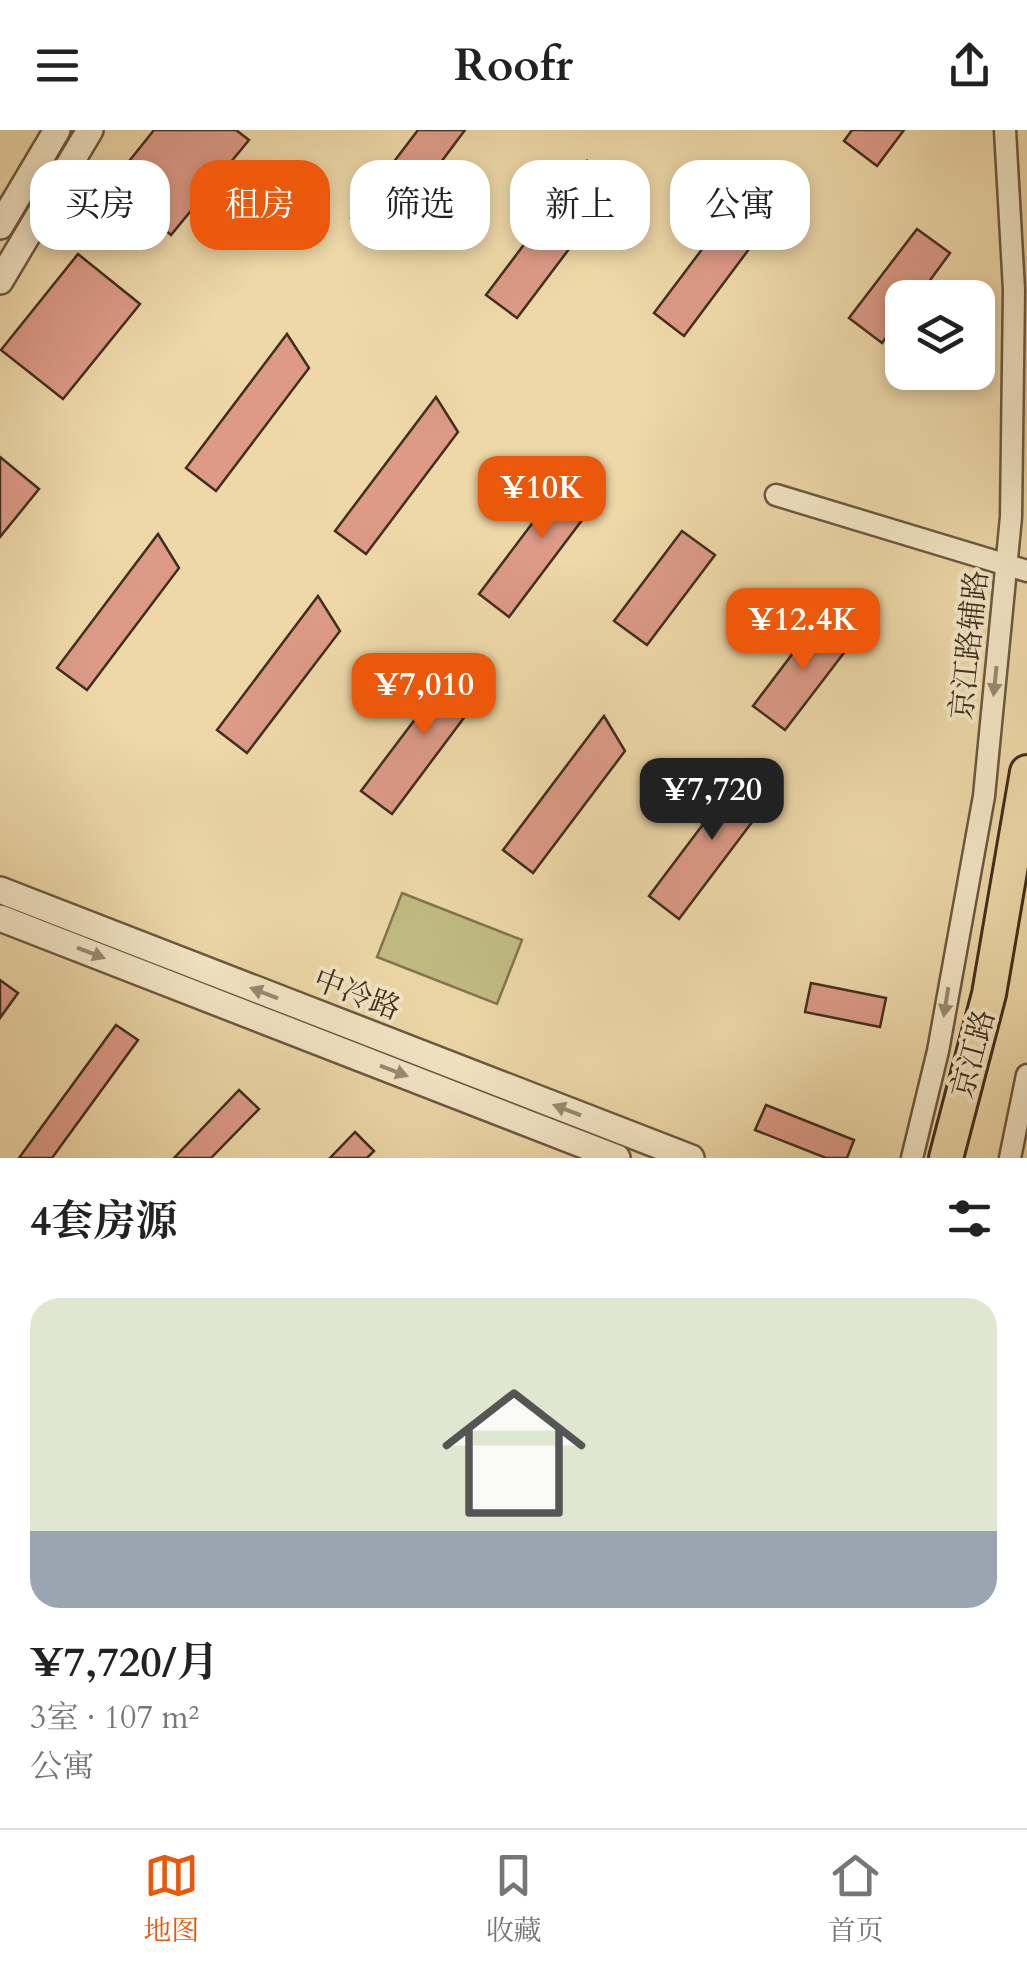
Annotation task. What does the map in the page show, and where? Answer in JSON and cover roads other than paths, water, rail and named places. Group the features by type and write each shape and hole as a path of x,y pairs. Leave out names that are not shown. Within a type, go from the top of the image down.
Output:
{"main road":[{"name":"京江路","path":"946,1158 988,994 1027,772"},
{"name":"京江路","path":"967,1158 1010,998 1027,891"}],"street":[{"path":"0,226 58,130"},
{"path":"0,281 90,130"},
{"name":"京江路辅路","path":"912,1158 938,1051 984,796 1017,568 1012,517 1014,290 1006,130"},
{"path":"776,495 1017,568"},
{"name":"中冷路","path":"0,890 691,1158"},
{"name":"中冷路","path":"0,918 617,1158"},
{"path":"1010,1158 1027,1075"}]}
